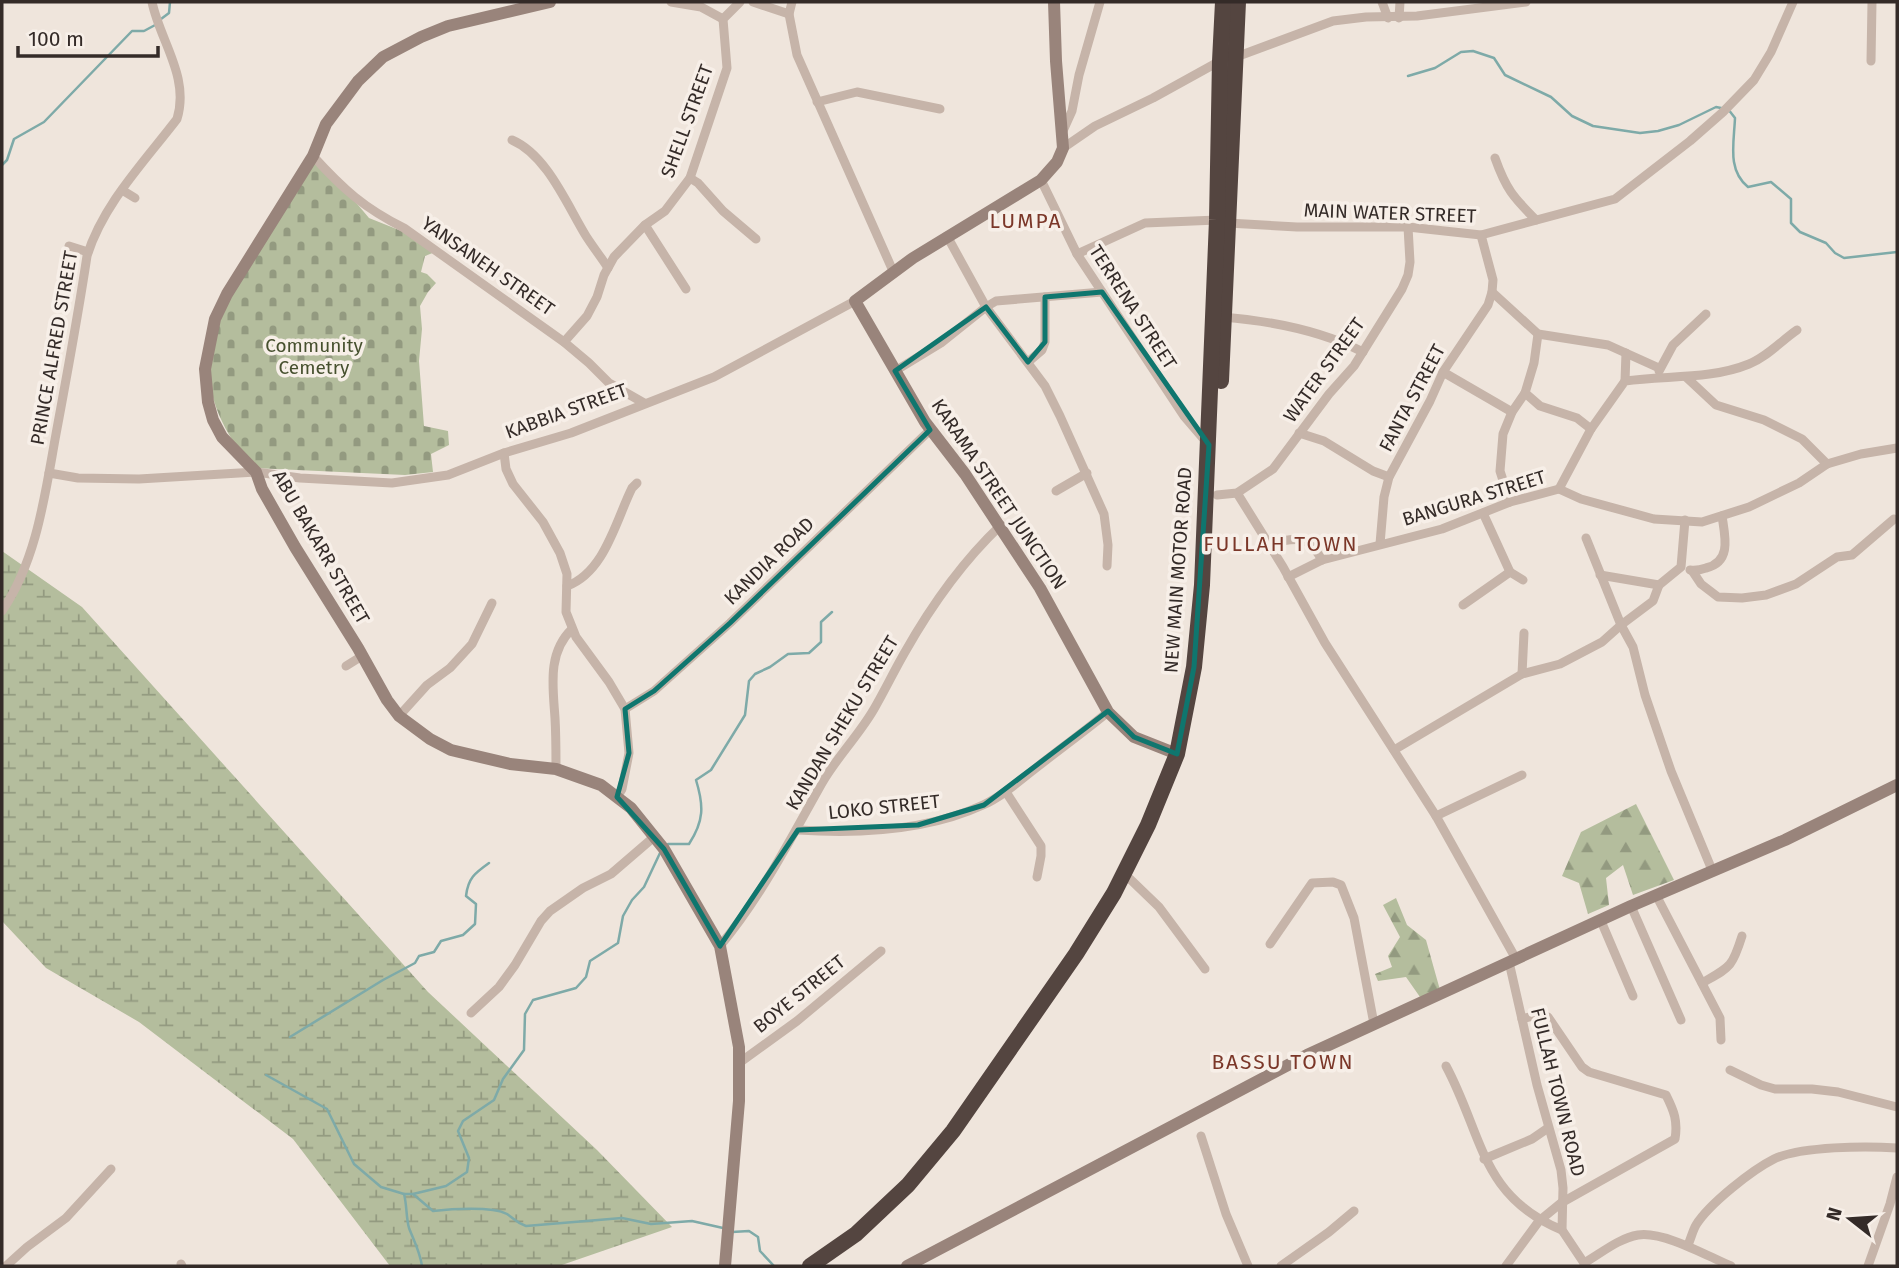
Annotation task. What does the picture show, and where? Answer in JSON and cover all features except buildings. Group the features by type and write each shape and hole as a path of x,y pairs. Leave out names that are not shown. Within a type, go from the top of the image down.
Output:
{"highway":[{"name":"NEW MAIN MOTOR ROAD","path":"823,1266 861,1240 914,1190 960,1136 1083,958 1130,879 1156,828 1185,758 1202,667 1217,495 1223,317 1220,61 1223,2"},
{"name":"NEW MAIN MOTOR ROAD","path":"810,1266 856,1234 908,1185 953,1131 1076,954 1114,893 1148,825 1177,754 1194,667 1202,584 1211,334 1223,221 1238,2"}],"street":[{"name":"PRINCE ALFRED STREET","path":"2,611 12,597 32,547 49,473 88,252 93,238 122,190 177,119 181,109 177,68 158,26 152,2"},
{"name":"ABU BAKARR STREET","path":"550,2 448,26 399,47 383,57 358,81 326,124 313,156 227,294 215,319 205,369 208,402 222,437 256,472 262,489 295,547 399,716 430,739 451,750 510,764 556,769 601,785 631,808 664,849 720,946 739,1047 739,1101 725,1266"},
{"path":"671,2 701,8 723,19 740,2"},
{"path":"753,2 789,14"},
{"path":"792,2 789,14 797,55 893,271"},
{"path":"1041,180 1057,162 1063,148 1054,2"},
{"path":"1063,131 1072,111 1079,75 1100,2"},
{"path":"1382,2 1388,18"},
{"path":"1399,18 1400,2"},
{"path":"1236,58 1333,21 1399,18 1526,2"},
{"name":"MAIN WATER STREET","path":"1077,254 1145,223 1223,221 1297,227 1408,228 1481,235 1615,199 1690,141 1754,80 1771,52 1793,2"},
{"path":"1871,61 1872,2"},
{"name":"SHELL STREET","path":"564,342 587,316 614,257 645,225 665,211 690,178 727,68 723,19"},
{"path":"1063,148 1095,126 1220,61"},
{"path":"817,102 857,92 940,109"},
{"path":"512,140 522,144 563,193 608,268"},
{"name":"YANSANEH STREET","path":"313,156 346,192 377,215 404,228 564,342 609,383 644,404"},
{"path":"1495,158 1511,195 1536,220"},
{"path":"690,178 756,239"},
{"name":"KABBIA STREET","path":"49,473 78,478 139,479 256,472 300,478 392,483 448,475 504,453 571,433 714,377 855,301 893,271 1041,180"},
{"name":"TERRENA STREET","path":"1041,180 1077,254 1184,416 1209,445"},
{"path":"122,190 135,198"},
{"path":"645,225 686,289"},
{"name":"WATER STREET","path":"1217,495 1237,493 1273,469 1354,366 1408,275 1408,228"},
{"path":"1481,235 1493,280 1492,292 1538,334 1608,345 1659,372 1686,377 1749,364 1769,353 1797,330"},
{"path":"947,236 986,307 1045,386 1104,514 1108,545 1107,566"},
{"path":"69,246 88,252"},
{"path":"895,371 941,343 996,301 1102,292"},
{"name":"FANTA STREET","path":"1380,544 1384,497 1389,477 1443,372 1488,305 1492,292"},
{"path":"1028,362 1042,350 1045,342 1045,297"},
{"name":"KARAMA STREET JUNCTION","path":"855,301 930,430 1001,525 1046,598 1108,712 1134,737 1177,754"},
{"path":"1625,381 1659,372 1673,345 1706,314"},
{"path":"1223,317 1303,329 1344,342 1363,352"},
{"path":"1510,502 1500,471 1503,434 1512,412 1525,393 1534,363 1538,334"},
{"path":"1559,489 1591,429 1625,381 1626,353"},
{"path":"1443,372 1512,412"},
{"path":"1686,377 1716,405 1764,420 1802,439 1827,464"},
{"path":"1525,393 1540,406 1577,418 1591,429"},
{"name":"KANDIA ROAD","path":"625,709 654,691 730,623 930,430"},
{"path":"1300,433 1324,441 1389,477"},
{"name":"BANGURA STREET","path":"1288,577 1322,560 1442,529 1510,502 1559,489 1581,499 1654,519 1702,522 1749,507 1799,483 1827,464 1897,447"},
{"path":"504,453 506,469 513,484 544,522 560,553 567,574 566,612 572,629 610,682 625,709 629,754 622,789 617,797"},
{"path":"1056,491 1087,473"},
{"path":"567,586 578,582 599,558 632,488 637,483"},
{"name":"FULLAH TOWN ROAD","path":"1237,493 1325,643 1436,816 1513,960 1522,1019 1561,1170 1562,1230"},
{"path":"1483,513 1510,572 1523,580"},
{"path":"1693,572 1713,567 1721,561 1726,542 1722,516"},
{"path":"1681,567 1693,572 1701,584 1718,597 1766,595 1796,584 1837,558 1852,555 1894,519"},
{"path":"1394,750 1522,674 1560,664 1602,642 1653,601 1659,585 1681,567 1685,520"},
{"name":"KANDAN SHEKU STREET","path":"720,946 736,927 798,830 823,782 873,711 944,590 977,548 1001,525"},
{"path":"1587,538 1621,625 1633,647 1645,695 1671,771 1712,870"},
{"path":"1268,544 1301,539 1313,545 1322,560"},
{"path":"1463,605 1510,572"},
{"path":"1600,575 1659,585"},
{"path":"399,716 427,685 450,668 472,644 492,603"},
{"path":"556,769 551,684 554,662 562,638 572,629"},
{"path":"1522,674 1524,633"},
{"path":"346,666 362,656"},
{"name":"LOKO STREET","path":"798,830 835,832 918,825 952,817 984,805 1006,792 1108,712"},
{"path":"1436,816 1522,775"},
{"path":"907,1266 1307,1055 1631,906 1785,840 1897,785"},
{"path":"1006,792 1041,846 1037,877"},
{"path":"471,1013 499,987 541,921 551,911 583,888 611,874 653,837"},
{"path":"1130,879 1159,907 1205,969"},
{"path":"1270,944 1312,883 1333,882 1341,885 1354,918 1374,1024"},
{"path":"1656,895 1720,1018 1721,1040"},
{"path":"1631,906 1681,1020"},
{"path":"1601,921 1633,996"},
{"path":"1702,983 1730,967 1742,936"},
{"name":"BOYE STREET","path":"739,1063 797,1021 881,951"},
{"path":"1506,1266 1539,1221 1562,1203 1675,1139 1677,1116 1666,1095 1589,1072 1548,1017 1537,1015 1522,1019"},
{"path":"1446,1066 1460,1092 1484,1159 1493,1174 1516,1202 1539,1221 1562,1230 1585,1265 1622,1241 1639,1234 1688,1245 1731,1266"},
{"path":"1730,1070 1775,1089 1838,1092 1897,1108"},
{"path":"1484,1159 1532,1139 1548,1128"},
{"path":"1201,1136 1226,1214 1248,1266"},
{"path":"1688,1245 1696,1224 1709,1210 1731,1189 1776,1158 1821,1149 1897,1148"},
{"path":"6,1266 66,1218 111,1169"},
{"path":"1868,1266 1894,1205 1897,1177"},
{"path":"1281,1266 1354,1211"}],"highlighted area":[{"path":"1102,292 1209,445 1194,667 1177,754 1134,737 1108,711 984,805 918,825 798,830 720,946 664,849 617,797 629,753 625,709 654,691 730,623 930,430 895,371 986,307 1028,362 1045,342 1045,297"}],"green space":[{"name":"Community Cemetry","path":"313,161 369,218 404,232 435,252 425,256 421,272 436,283 420,306 422,329 419,361 424,426 448,431 449,445 431,454 433,472 405,475 253,468 220,418 208,365 211,324"},
{"path":"2,551 82,607 428,992 597,1150 672,1227 559,1266 390,1266 293,1139 139,1022 46,968 2,921"},
{"path":"1636,804 1674,880 1633,895 1623,865 1606,878 1609,905 1588,914 1579,883 1562,876 1581,832"},
{"path":"1396,898 1407,925 1426,940 1440,990 1420,997 1406,977 1378,981 1375,974 1392,967 1388,956 1400,937 1383,905"}],"waterway":[{"path":"161,19 169,13 170,2"},
{"path":"2,165 7,160 14,139 44,122 132,31 144,31 157,24"},
{"path":"1408,76 1435,68 1461,52 1473,51 1494,58 1505,75 1551,97 1572,116 1593,126 1640,133 1679,125 1716,107 1721,108"},
{"path":"1728,109 1735,118 1733,156 1741,180 1748,187 1771,182 1791,199 1791,223 1800,232 1826,243 1844,258 1897,252"},
{"path":"667,846 689,844 698,828 701,813 696,780 711,770 745,715 749,681 755,674 788,654 809,653 821,642 821,622 832,612"},
{"path":"413,1194 446,1186 467,1172 469,1158 458,1131 463,1121 494,1100 503,1079 524,1050 525,1014 533,1000 576,988 586,977 590,961 618,943 623,916 644,887 660,853"},
{"path":"290,1037 415,963 419,956 434,952 441,941 463,935 475,924 476,904 466,896 468,885 476,873 489,863"},
{"path":"266,1075 327,1109 354,1164 381,1187 404,1194 409,1228 422,1266"},
{"path":"404,1194 413,1194 433,1211 500,1211 526,1226 622,1218 651,1224 692,1221 723,1228"},
{"path":"732,1232 749,1231 758,1237 760,1251 774,1266"}],"district":[{"name":"LUMPA","path":"1026,221"},
{"name":"FULLAH TOWN","path":"1281,544"},
{"name":"BASSU TOWN","path":"1283,1062"}]}
